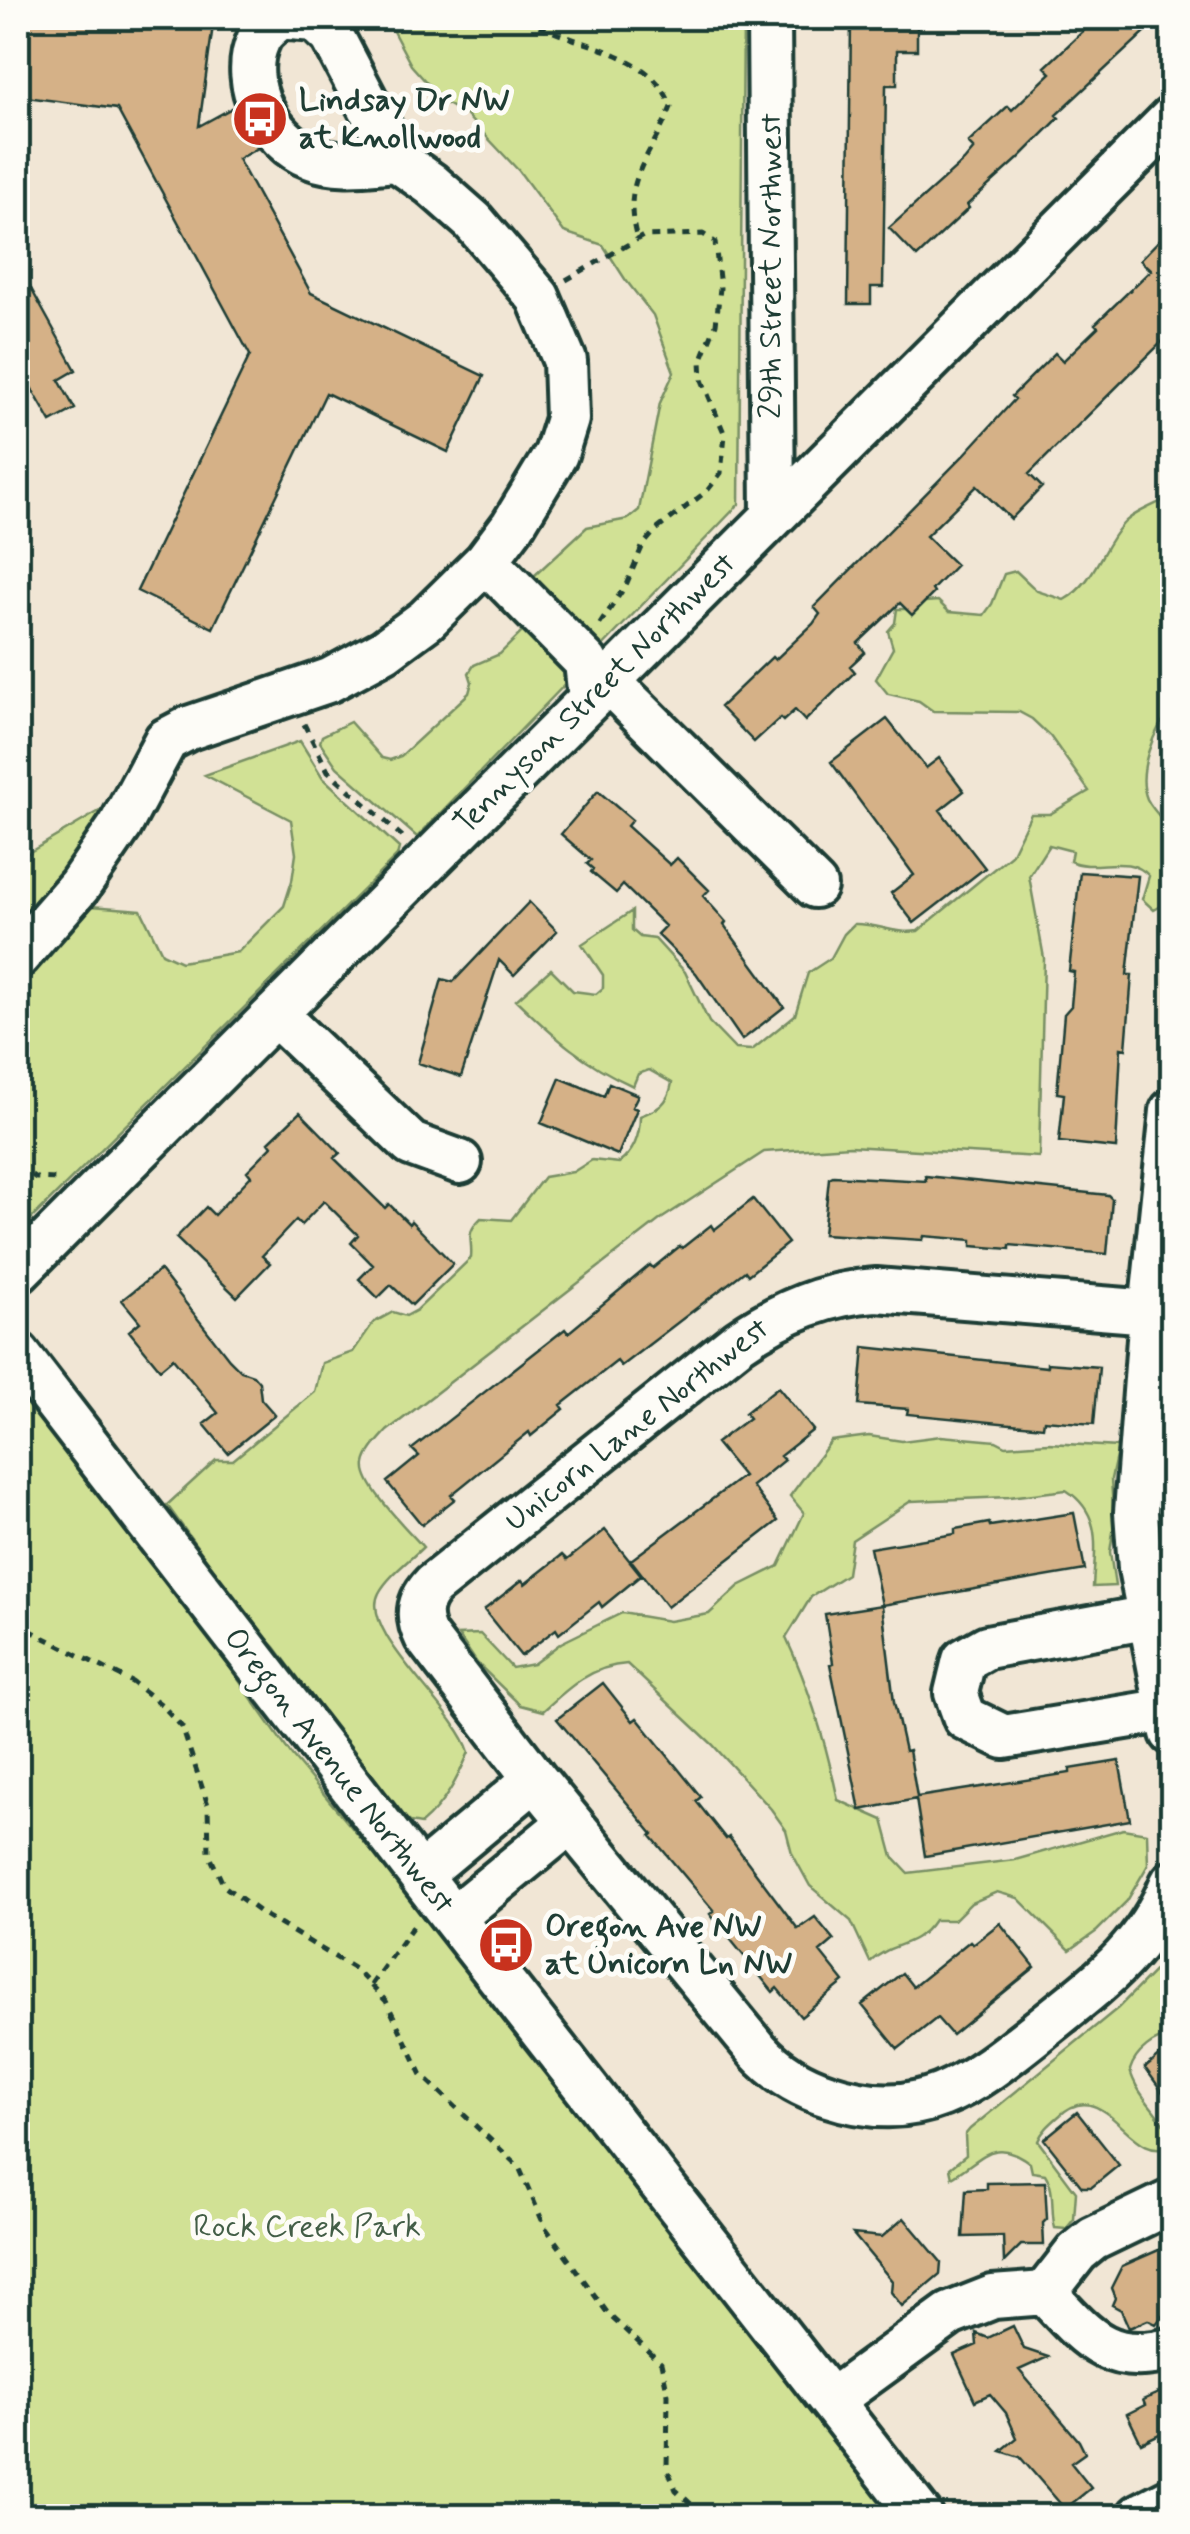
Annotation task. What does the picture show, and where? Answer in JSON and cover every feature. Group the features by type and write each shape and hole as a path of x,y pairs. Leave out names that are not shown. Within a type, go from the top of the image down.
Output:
{"street":[{"path":"278,18 258,38 252,66 254,94 281,138 311,158 350,164 397,160"},
{"path":"18,956 80,886 120,826 166,740 190,728 330,680 384,651 426,620 486,561 513,525 556,454 568,419 565,361 538,296 473,221 397,160 332,36 315,20 290,18"},
{"name":"29th Street Northwest","path":"769,18 773,514"},
{"name":"Tennyson Street Northwest","path":"18,1271 1172,118"},
{"path":"486,561 586,662 599,690 815,886"},
{"path":"275,1014 411,1144 460,1162"},
{"path":"1150,1617 987,1647 964,1660 956,1693 965,1718 1004,1737 1170,1722 1150,1617 1140,1568 1136,1512 1172,1112"},
{"name":"Unicorn Lane Northwest","path":"1151,1312 900,1290 864,1290 798,1308 740,1340 425,1594 419,1616 426,1637 535,1779 764,2058 812,2090 846,2102 878,2107 939,2098 978,2078 1104,1980 1130,1955 1150,1927 1172,1883"},
{"name":"Oregon Avenue Northwest","path":"18,1354 922,2516"},
{"path":"437,1897 535,1779"},
{"path":"437,1897 570,1822"},
{"path":"832,2400 950,2314 993,2297 1046,2293 1085,2245 1172,2201"},
{"path":"1046,2293 1080,2330 1105,2349 1135,2356 1172,2350"},
{"path":"1139,2516 1172,2499"}],"path":[{"path":"525,18 616,54 666,90 671,107 632,186 630,214 637,239"},
{"path":"538,296 643,236 703,234 715,242 720,288 716,324 701,361 702,380 725,434 721,473 706,491 643,545 604,621 576,652"},
{"path":"289,694 328,771 429,860"},
{"path":"18,1166 36,1178 74,1180"},
{"path":"18,1618 33,1632 132,1682 162,1705 182,1727 194,1754 208,1805 210,1854 224,1886 261,1913 355,1968 386,2000 422,2075 519,2167 545,2227 608,2315 661,2363 668,2394 666,2468 676,2490 704,2516"},
{"path":"371,1985 407,1931 437,1897"}],"green space":[{"path":"386,18 743,18 739,504 595,654 533,581 587,527 628,519 639,510 660,403 674,372 653,315 603,245 564,232 519,171 466,115 445,103 411,65"},
{"path":"1172,496 1172,709 1153,739 1145,764 1144,788 1155,811 1172,830 1172,881 1165,904 1154,910 1142,899 1149,876 1140,869 1121,864 1080,864 1070,861 1072,851 1049,845 1029,876 1044,958 1039,1157 850,1146 764,1152 661,1219 387,1431 368,1455 365,1464 370,1484 423,1547 379,1593 376,1609 382,1628 461,1734 469,1752 437,1809 421,1824 410,1822 395,1808 275,1647 253,1624 167,1505 216,1460 233,1460 315,1392 322,1363 353,1352 373,1323 393,1312 406,1316 417,1310 471,1258 471,1233 481,1218 511,1220 544,1177 573,1172 592,1160 619,1163 629,1154 640,1116 661,1105 672,1083 649,1070 638,1074 633,1086 615,1077 570,1049 516,1000 551,969 573,991 596,994 603,988 603,975 582,944 632,911 632,930 640,937 655,939 685,972 709,1022 735,1049 752,1050 795,1015 808,973 831,958 854,924 918,931 1011,855 1031,814 1050,814 1089,791 1050,736 1019,712 933,711 919,701 888,694 876,679 893,648 888,631 895,623 897,609 906,609 912,615 925,602 938,601 949,612 984,615 1004,574 1016,571 1037,591 1064,600 1090,575 1123,524"},
{"path":"530,624 575,674 417,837 337,767 320,742 322,736 350,722 382,758 401,756 469,693 469,673 474,665 500,654"},
{"path":"300,741 323,778 399,848 397,856 18,1232 18,983 48,956 91,906 141,910 162,953 181,962 238,952 284,906 296,854 291,820 205,775"},
{"path":"108,806 63,875 18,932 18,859"},
{"name":"Rock Creek Park","path":"18,1377 123,1515 292,1756 927,2516 18,2516"},
{"path":"869,1436 902,1441 941,1436 996,1441 1006,1446 1048,1443 1118,1447 1111,1479 1114,1525 1110,1552 1115,1586 1093,1587 1095,1545 1091,1521 1078,1499 1066,1490 911,1501 852,1540 847,1574 811,1597 786,1638 817,1718 838,1800 883,1820 893,1857 908,1873 1015,1860 1123,1829 1147,1833 1148,1865 1127,1901 1097,1931 1070,1950 1018,1898 997,1892 971,1903 954,1920 934,1920 919,1936 870,1962 851,1921 810,1886 792,1853 786,1830 771,1809 712,1744 627,1664 591,1674 543,1711 520,1705 477,1663 458,1635 480,1634 512,1668 533,1664 561,1643 622,1613 669,1621 709,1614 739,1586 779,1566 804,1513 790,1496 831,1441"},
{"path":"1172,1953 1172,2037 1146,2047 1130,2070 1139,2091 1166,2127 1172,2144 1157,2148 1144,2144 1090,2105 1075,2106 1058,2117 1038,2141 1076,2192 1074,2219 1066,2229 1055,2228 1045,2174 1032,2172 1030,2163 1017,2155 997,2150 952,2177 950,2168 966,2155 965,2135 970,2129 1118,2008"}],"building":[{"path":"18,18 99,22 100,18 214,18 199,126 234,107 258,148 238,159 311,293 484,376 448,452 326,393 213,628 137,591 250,355 117,109 18,96"},
{"path":"851,18 917,19 917,50 897,50 897,85 886,85 883,287 871,287 871,304 848,304"},
{"path":"1097,18 1160,18 1056,115 1059,118 917,257 889,228 964,161 974,149 968,143 1008,106 1012,110 1051,73 1045,67"},
{"path":"1172,227 1172,332 1029,474 1042,487 1011,519 977,486 926,536 956,565 932,590 934,593 912,615 900,603 858,643 865,652 850,666 855,672 805,721 795,710 754,742 720,707 813,624 820,614 814,607 965,454 1015,399 1012,396 1055,353 1063,361 1098,327 1095,324 1151,270 1140,260"},
{"path":"18,265 76,370 59,380 75,409 51,422 28,382 18,388"},
{"path":"887,719 926,768 939,758 964,791 940,810 985,868 914,923 891,893 914,875 831,762"},
{"path":"598,791 632,820 627,826 670,865 677,858 709,890 703,896 726,922 724,925 784,1007 742,1040 696,973 657,934 665,926 623,885 616,893 591,872 593,869 587,864 591,860 561,834"},
{"path":"1080,872 1138,876 1127,975 1132,975 1126,1049 1121,1048 1116,1148 1059,1142 1064,1094 1057,1093 1064,1014 1071,1006 1074,972 1069,971"},
{"path":"529,902 557,931 514,975 499,960 461,1077 418,1063 442,979 453,982"},
{"path":"560,1078 604,1096 609,1083 638,1095 632,1107 637,1109 618,1155 541,1123"},
{"path":"300,1112 340,1153 334,1158 385,1208 389,1204 409,1224 411,1221 453,1264 412,1305 391,1285 378,1298 359,1279 373,1265 351,1243 358,1235 324,1201 301,1225 296,1220 262,1256 270,1263 237,1297 176,1238 206,1207 214,1215 251,1176 247,1171 272,1146 269,1142"},
{"path":"925,1176 1108,1195 1112,1199 1107,1254 1010,1245 1010,1249 972,1246 972,1240 924,1236 923,1240 823,1234 829,1178 926,1181"},
{"path":"753,1199 788,1243 621,1366 617,1361 561,1405 564,1409 531,1436 529,1432 451,1495 455,1499 422,1525 387,1482 419,1456 412,1449 565,1329 568,1333 650,1265 653,1268 711,1225 714,1230"},
{"path":"160,1270 229,1359 259,1382 261,1399 275,1415 228,1453 204,1424 218,1413 173,1358 160,1369 129,1331 140,1322 122,1300"},
{"path":"864,1347 1047,1367 1047,1363 1099,1367 1094,1424 1044,1420 1043,1427 907,1414 908,1409 859,1405"},
{"path":"778,1387 813,1430 780,1456 784,1460 752,1486 778,1521 667,1607 631,1560 743,1476 716,1443 749,1418 745,1413"},
{"path":"1074,1513 1085,1570 882,1605 870,1548 955,1534 955,1529 989,1523 990,1526"},
{"path":"605,1530 641,1575 602,1607 599,1602 559,1634 556,1629 521,1656 484,1610 562,1555 567,1560"},
{"path":"882,1605 894,1702 905,1751 909,1750 917,1797 1070,1773 1070,1769 1119,1761 1130,1820 925,1856 916,1799 860,1810 830,1664 833,1663 825,1614"},
{"path":"603,1683 701,1797 696,1801 726,1839 729,1837 798,1929 815,1917 834,1940 820,1952 844,1982 801,2017 777,1988 773,1992 710,1914 714,1911 557,1719"},
{"path":"1000,1923 1035,1967 952,2035 937,2018 898,2049 862,2005 902,1973 913,1987 970,1941 973,1944"},
{"path":"1172,2046 1172,2105 1145,2068"},
{"path":"1077,2112 1119,2165 1092,2187 1082,2187 1044,2139"},
{"path":"1045,2182 1044,2245 1021,2245 1004,2262 1003,2236 963,2237 966,2190 987,2189 987,2183"},
{"path":"904,2218 941,2262 940,2274 902,2306 891,2292 892,2281 853,2234 882,2237"},
{"path":"1161,2249 1172,2275 1172,2304 1156,2324 1148,2320 1129,2328 1121,2310 1112,2305 1115,2298 1111,2288 1122,2266"},
{"path":"1013,2326 1024,2349 1048,2357 1019,2370 1085,2453 1071,2463 1091,2488 1065,2509 1020,2457 1001,2451 1017,2438 1006,2413 990,2394 975,2401 954,2355 977,2345 976,2333 988,2338"},
{"path":"1172,2387 1172,2428 1141,2443 1127,2414 1145,2405 1143,2400"}],"place":[{"name":"Lindsay Dr NW at Knollwood","path":"260,119"},
{"name":"Oregon Ave NW at Unicorn Ln NW","path":"506,1945"}]}
